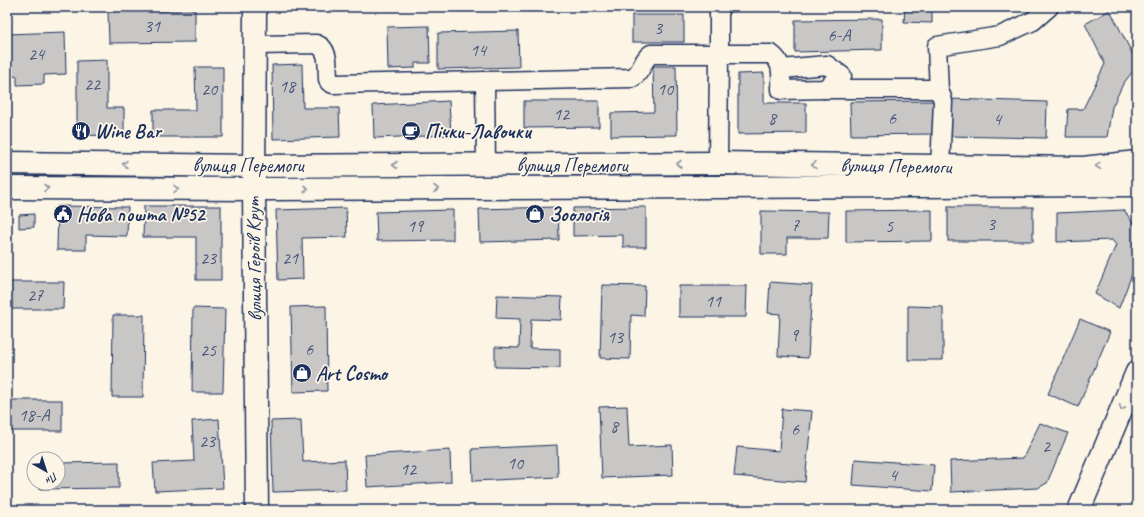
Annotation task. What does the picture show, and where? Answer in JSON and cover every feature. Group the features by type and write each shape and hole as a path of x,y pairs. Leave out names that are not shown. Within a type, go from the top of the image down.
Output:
{"main road":[{"name":"вулиця Героїв Крут","path":"255,7 254,190 257,510"},
{"name":"вулиця Перемоги","path":"7,163 254,166 718,163 1083,168 1137,162"},
{"name":"вулиця Перемоги","path":"7,188 254,190 1137,185"},
{"path":"1079,510 1137,372"}],"street":[{"path":"718,163 719,7"},
{"path":"938,91 937,46 1000,36 1033,21 1049,7"},
{"path":"255,46 316,44 322,46 326,52 328,79 329,82 333,84 632,78 638,75 646,58 651,54 771,54 778,61 781,69 782,90 934,89 938,91 942,96 943,102 940,167"},
{"path":"781,69 827,65 842,76 824,89"},
{"path":"485,81 486,165"}],"building":[{"path":"905,7 932,7 932,23 904,22"},
{"path":"195,10 195,42 109,43 108,11"},
{"path":"1110,10 1137,63 1137,66 1123,84 1112,107 1107,137 1066,137 1068,109 1083,109 1105,64 1085,24"},
{"path":"632,15 684,15 684,42 632,42"},
{"path":"882,19 882,50 795,52 795,20"},
{"path":"429,26 430,63 415,63 415,68 388,69 387,27"},
{"path":"518,31 519,67 438,69 438,33"},
{"path":"65,32 66,74 44,75 44,84 17,85 17,76 7,77 7,34"},
{"path":"107,60 107,108 124,108 124,136 77,135 77,61"},
{"path":"302,64 303,108 339,108 340,137 273,139 272,65"},
{"path":"653,66 676,66 677,135 611,136 611,113 654,112"},
{"path":"195,67 223,67 223,137 153,137 153,110 196,110"},
{"path":"764,73 764,103 806,103 806,133 738,134 738,74"},
{"path":"948,99 1047,102 1046,138 947,136"},
{"path":"449,101 451,135 374,138 373,105"},
{"path":"524,101 599,101 599,127 524,128"},
{"path":"934,101 934,134 851,135 850,102"},
{"path":"58,206 128,207 127,236 86,235 86,250 57,250"},
{"path":"144,206 221,206 221,280 196,280 196,237 143,237"},
{"path":"558,207 559,240 480,242 479,209"},
{"path":"646,207 646,247 623,247 623,235 573,236 573,208"},
{"path":"948,207 1033,207 1033,241 948,241"},
{"path":"346,208 347,237 302,238 303,279 278,280 276,210"},
{"path":"453,210 453,240 377,241 376,212"},
{"path":"932,210 932,241 846,242 846,211"},
{"path":"1124,210 1137,229 1137,261 1119,308 1095,294 1116,245 1112,240 1057,242 1057,213"},
{"path":"761,211 829,212 828,238 787,238 787,254 761,254"},
{"path":"34,214 34,227 19,228 19,215"},
{"path":"7,282 64,282 63,309 7,309"},
{"path":"770,282 812,285 808,358 778,356 780,314 768,313"},
{"path":"602,285 645,286 644,316 631,315 630,359 600,358"},
{"path":"679,286 747,286 746,317 679,317"},
{"path":"497,295 562,297 561,320 531,319 530,348 560,349 560,368 495,367 495,347 519,348 520,319 496,318"},
{"path":"326,306 327,391 293,392 291,307"},
{"path":"908,306 943,307 943,360 908,360"},
{"path":"193,308 225,309 223,392 192,392"},
{"path":"113,315 144,315 143,397 112,397"},
{"path":"1080,319 1110,332 1078,407 1048,394"},
{"path":"7,400 62,400 62,431 7,431"},
{"path":"627,406 629,447 672,445 673,475 602,478 599,407"},
{"path":"782,409 812,411 805,482 734,476 737,447 779,451"},
{"path":"219,419 223,488 155,491 153,463 194,461 192,421"},
{"path":"301,420 303,462 345,460 346,490 273,492 271,421"},
{"path":"1040,423 1068,433 1047,483 1038,488 951,492 950,461 1023,458"},
{"path":"557,445 558,477 473,481 472,449"},
{"path":"450,450 451,482 367,487 365,455"},
{"path":"855,459 934,465 932,491 853,485"},
{"path":"119,462 119,488 66,489 66,463"}],"place":[{"name":"Wine Bar","path":"81,131"},
{"name":"Пічки-Лавочки","path":"411,131"},
{"name":"Нова пошта №52","path":"63,214"},
{"name":"Зоологія","path":"535,214"},
{"name":"Art Cosmo","path":"302,373"}]}
